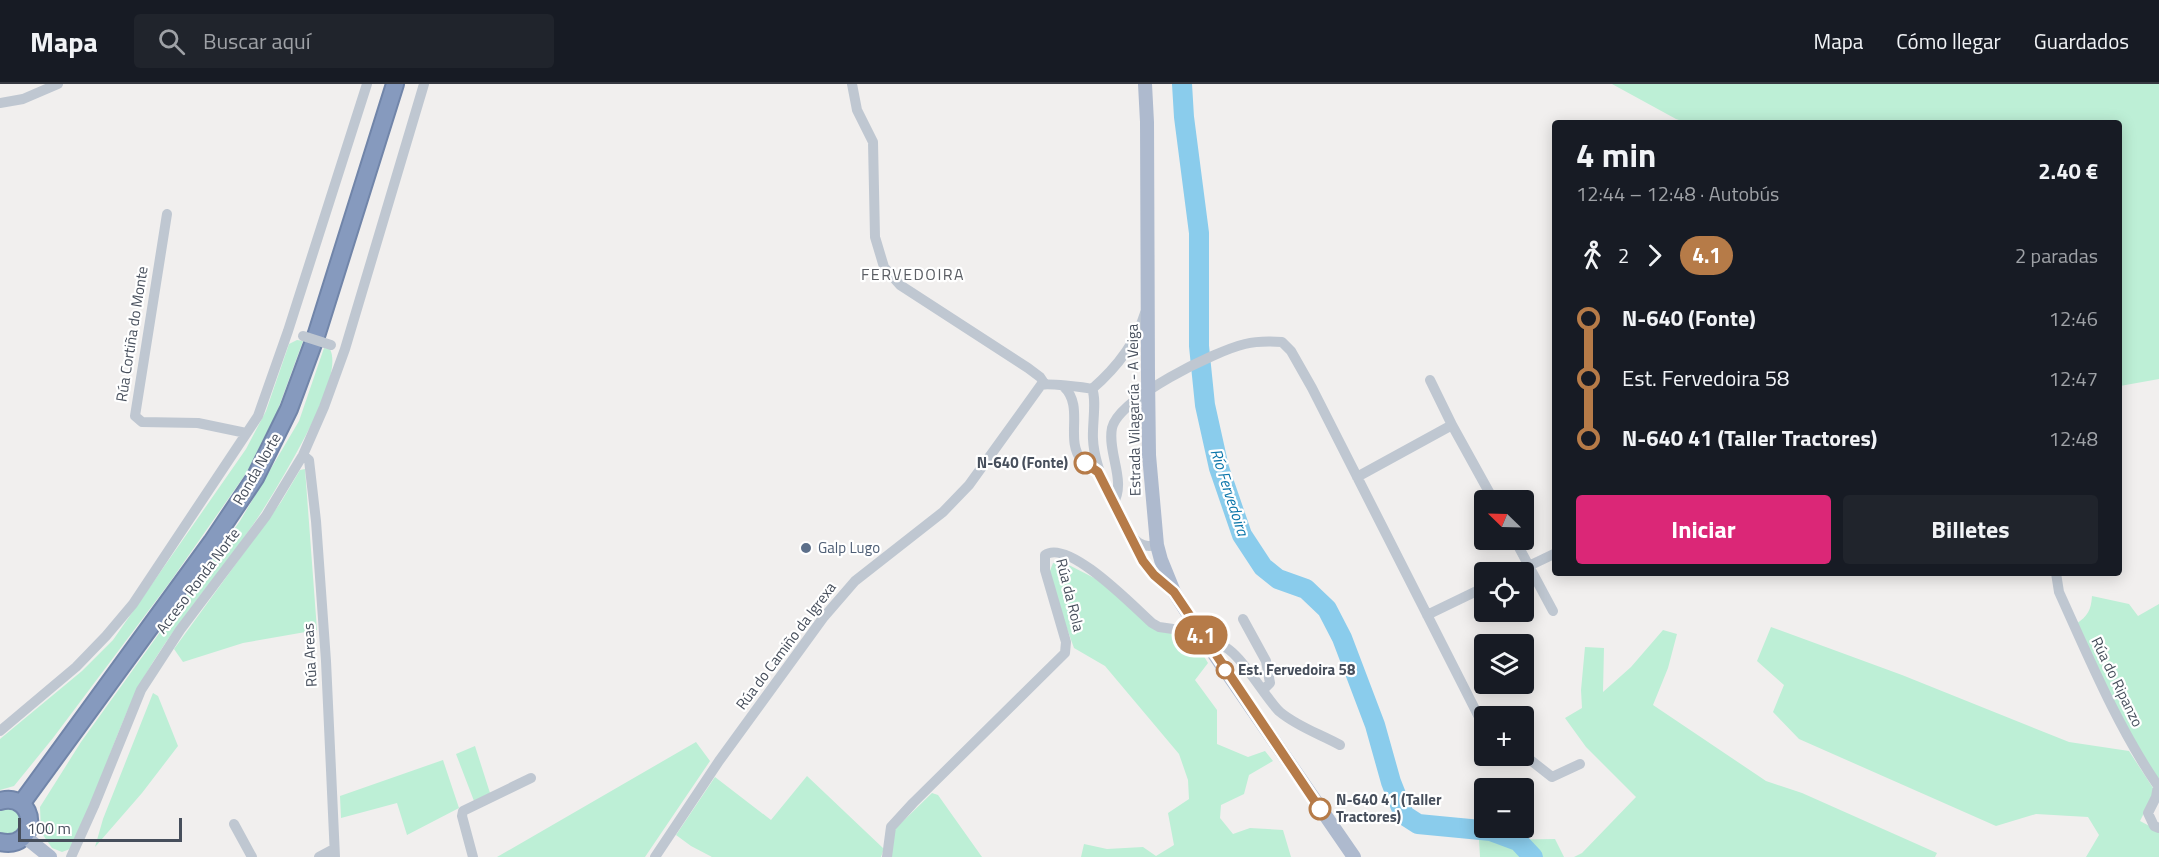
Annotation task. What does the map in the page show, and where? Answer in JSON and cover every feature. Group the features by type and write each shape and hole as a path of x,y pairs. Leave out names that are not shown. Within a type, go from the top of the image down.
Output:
{"highway":[{"name":"Ronda Norte","path":"21,804 212,542 255,478 290,410 317,333 395,84"},
{"path":"0,801 9,800 21,804 29,816 28,830 24,836 13,843 0,842"}],"main road":[{"name":"Estrada Vilagarcía - A Veiga","path":"1145,84 1149,455 1157,545 1161,560 1174,592 1210,648 1354,857"},
{"path":"24,836 50,857"}],"street":[{"path":"0,103 23,99 58,84"},
{"path":"0,731 76,668 120,620 166,557 258,416 288,332 367,84"},
{"name":"Acceso Ronda Norte","path":"71,857 141,690 180,630 266,516 303,455 345,350 424,84"},
{"path":"852,84 857,110 873,142 875,237 884,267 900,285 1028,368 1044,383 1088,388"},
{"name":"Rúa Cortiña do Monte","path":"167,214 135,416 142,422 198,423 246,433"},
{"path":"1075,410 1088,388 1115,365 1137,334 1149,289"},
{"path":"288,332 345,350"},
{"path":"1113,504 1119,494 1112,446 1112,429 1114,422 1128,406 1193,364 1214,354 1244,344 1261,341 1282,342 1291,351 1312,388 1474,709"},
{"path":"1431,380 1452,425 1488,490"},
{"name":"Rúa do Camiño da Igrexa","path":"655,857 719,761 823,618 855,581 943,512 969,486 1032,395 1044,383"},
{"path":"1064,387 1071,394 1075,410 1075,441 1078,455 1084,463 1098,472"},
{"path":"1088,388 1094,398 1093,439 1098,472 1148,568 1174,592"},
{"path":"1357,477 1452,425"},
{"name":"Rúa Areas","path":"303,455 309,460 316,521 326,661 334,853"},
{"path":"1132,537 1146,546 1157,545"},
{"name":"Rúa da Rola","path":"887,857 891,827 1065,653 1066,642 1045,570 1044,555 1054,552 1092,569 1159,627 1187,631 1196,626"},
{"path":"1534,564 1552,555"},
{"path":"1534,575 1553,611"},
{"name":"Rúa do Ripanzo","path":"2056,576 2059,592 2109,704 2135,752 2158,786 2156,797 2148,813 2154,826 2159,828"},
{"path":"1427,615 1474,592"},
{"path":"1243,619 1266,661 1270,683 1263,690"},
{"path":"1210,648 1216,645 1223,646 1251,673 1277,709 1293,722 1340,746"},
{"path":"1534,763 1552,777 1580,764"},
{"path":"473,857 462,816 464,811 531,778"},
{"path":"234,824 252,857"},
{"path":"319,857 334,853"}],"green space":[{"path":"1612,84 2159,84 2159,379 2122,386 2122,120 1676,119"},
{"path":"297,340 303,341 277,412 247,472 170,582 53,738 14,786 0,790 0,739 82,671 113,640 246,449 266,411 289,344"},
{"path":"324,348 330,349 332,368 321,405 300,447 258,518 153,662 128,709 70,849 62,852 52,848 41,832 40,807 81,742 240,521 299,421"},
{"path":"305,469 317,630 243,643 183,662 174,649 281,502 300,470"},
{"path":"1063,562 1102,582 1157,630 1191,635 1208,663 1195,680 1217,710 1217,744 1248,757 1265,751 1273,761 1249,775 1244,794 1221,805 1220,818 1233,834 1250,828 1283,830 1291,857 1081,857 1084,844 1107,849 1143,847 1156,856 1174,845 1168,813 1189,799 1188,780 1179,754 1105,666 1074,648 1048,576 1053,563"},
{"path":"2092,596 2129,604 2138,616 2159,604 2159,782 2138,753 2076,624 2088,612"},
{"path":"1771,627 1902,675 2069,742 2129,751 2155,791 2140,821 2159,831 2159,857 2086,857 2099,835 2088,817 2036,814 1996,826 1799,739 1773,712 1784,685 1757,661"},
{"path":"1663,630 1677,634 1668,668 1653,705 1766,781 1802,793 1937,853 1935,857 1574,857 1582,853 1636,797 1586,747 1565,718 1582,708 1581,690 1585,647 1604,648 1603,692 1631,667"},
{"path":"153,693 158,696 178,746 142,793 95,847 103,819"},
{"path":"696,742 710,761 645,857 497,857"},
{"path":"475,746 490,793 474,801 456,754"},
{"path":"443,760 459,808 407,835 397,803 341,818 340,796"},
{"path":"807,776 884,849 881,857 712,857 676,835 715,777 771,820"},
{"path":"932,793 938,795 982,857 889,857 895,829"},
{"path":"8,808 18,812 21,822 17,831 8,835 0,832 0,811"},
{"path":"1555,839 1564,857 1480,857 1479,840"}],"waterway":[{"name":"Río Fervedoira","path":"1182,84 1199,233 1199,346 1205,405 1219,468 1242,535 1263,567 1278,579 1306,589 1327,609 1342,638 1375,725 1391,782 1404,815 1418,824 1491,831 1518,841 1533,857"}],"bus line":[{"name":"4.1","path":"1085,463 1098,472 1143,561 1154,575 1174,592 1320,809"}],"place":[{"name":"N-640 (Fonte)","path":"1085,463"},
{"name":"Galp Lugo","path":"806,548"},
{"name":"Est. Fervedoira 58","path":"1225,670"},
{"name":"N-640 41 (Taller Tractores)","path":"1320,809"}],"district":[{"name":"FERVEDOIRA","path":"913,274"}]}
